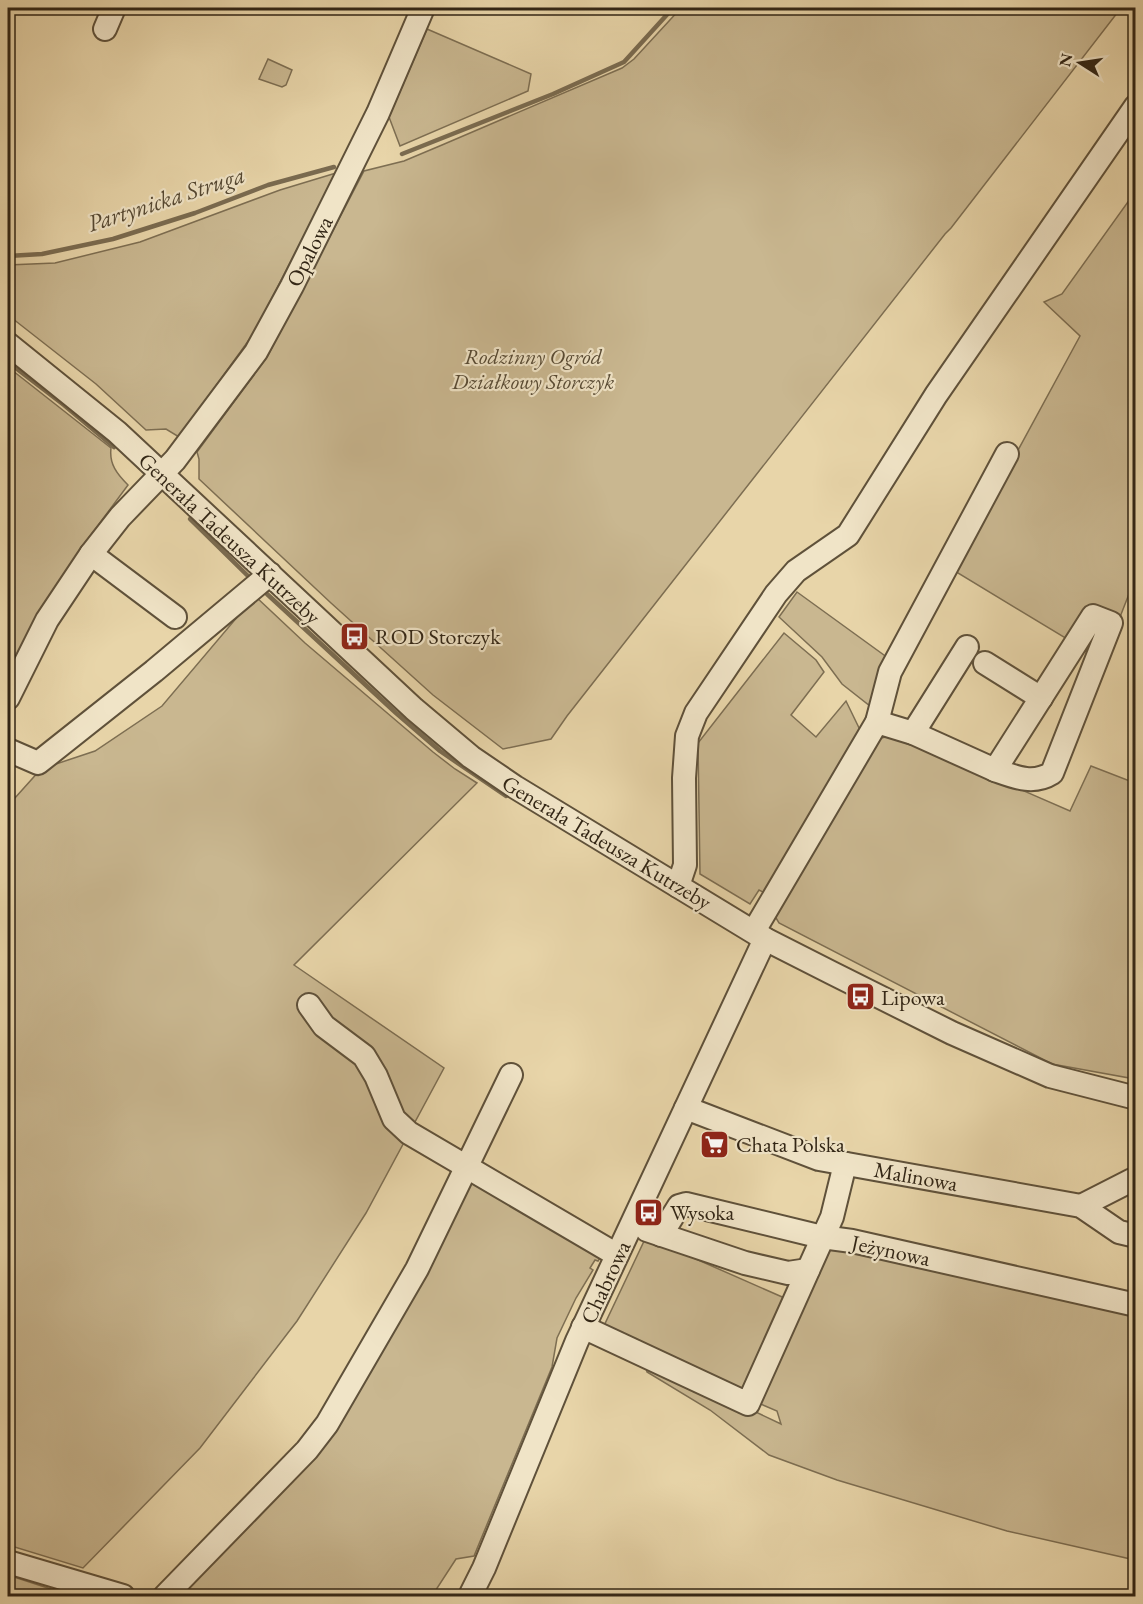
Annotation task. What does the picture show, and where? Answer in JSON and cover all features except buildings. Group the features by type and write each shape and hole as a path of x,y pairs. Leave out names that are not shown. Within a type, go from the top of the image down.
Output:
{"street":[{"path":"105,29 114,8"},
{"name":"Opalowa","path":"8,698 47,620 91,554 120,517 162,474 256,352 292,286 378,113 423,8"},
{"path":"678,885 685,865 684,778 687,736 696,713 776,594 796,571 848,535 936,395 1136,106"},
{"name":"Generała Tadeusza Kutrzeby","path":"8,344 117,432 414,709 471,757 589,833 757,933"},
{"name":"Chabrowa","path":"470,1596 484,1568 583,1327 686,1108 757,933 878,722 890,672 1007,454"},
{"path":"91,554 176,617"},
{"path":"16,754 38,763 154,671 270,574"},
{"path":"878,722 913,733 995,770 1017,777 1042,779 1052,773 1111,623 1093,616 995,770"},
{"path":"913,733 968,647"},
{"path":"985,663 1041,698"},
{"path":"757,933 885,1000 1009,1059 1050,1076 1136,1098"},
{"path":"309,1005 324,1026 364,1056 376,1076 394,1119 410,1132 617,1255"},
{"path":"165,1596 307,1450 327,1424 417,1269 512,1075"},
{"name":"Malinowa","path":"686,1108 819,1159 1081,1206 1119,1232 1136,1236"},
{"path":"583,1327 748,1404 832,1217 845,1164"},
{"path":"1081,1206 1136,1180"},
{"name":"Jeżynowa","path":"661,1235 679,1206 686,1204 822,1237 852,1241 1136,1305"},
{"path":"631,1224 745,1263 788,1273 808,1270"},
{"path":"8,1562 123,1596"}],"green space":[{"name":"Rodzinny Ogród Działkowy Storczyk","path":"681,8 1121,8 551,739 503,749 433,695 199,479 197,452 267,357 364,171 404,161 622,68 634,59"},
{"path":"427,29 531,74 528,91 400,146 389,117"},
{"path":"268,59 292,70 286,85 282,87 259,79"},
{"path":"336,173 254,333 179,437 166,429 146,430 96,384 8,315 8,265 55,263 140,242 280,190"},
{"path":"1135,192 1136,576 1120,617 1067,639 953,570 1080,336 1044,302 1062,294"},
{"path":"8,367 111,448 111,459 115,468 128,485 85,543 46,602 8,672"},
{"path":"797,592 888,658 870,706 842,684 822,657 779,617"},
{"path":"255,596 305,643 433,752 477,783 294,965 444,1068 366,1213 297,1321 200,1448 83,1568 8,1545 8,795 14,799 41,769 95,751 162,706"},
{"path":"784,633 816,660 824,672 791,715 816,737 846,701 861,732 765,893 759,890 750,904 700,874 698,743"},
{"path":"891,736 916,744 1070,811 1091,766 1135,783 1135,1079 1052,1064 779,923 776,911 876,739"},
{"path":"472,1178 602,1255 590,1268 593,1270 576,1298 557,1338 552,1367 474,1556 456,1559 432,1596 177,1596 319,1452"},
{"path":"646,1237 789,1300 745,1399 602,1330"},
{"path":"824,1246 1135,1309 1135,1560 1007,1531 837,1480 769,1455 710,1410 647,1372 644,1359 781,1424 777,1411 756,1402"},
{"path":"8,1575 60,1592 52,1596 8,1596"}],"waterway":[{"name":"Partynicka Struga","path":"402,154 553,94 624,62 673,8"},
{"name":"Partynicka Struga","path":"8,256 42,254 113,239 195,213 268,185 334,167"},
{"path":"8,362 114,447"},
{"path":"190,519 248,576"},
{"path":"267,594 440,751 506,796"}],"place":[{"name":"ROD Storczyk","path":"354,636"},
{"name":"Lipowa","path":"860,997"},
{"name":"Chata Polska","path":"715,1144"},
{"name":"Wysoka","path":"649,1212"}]}
